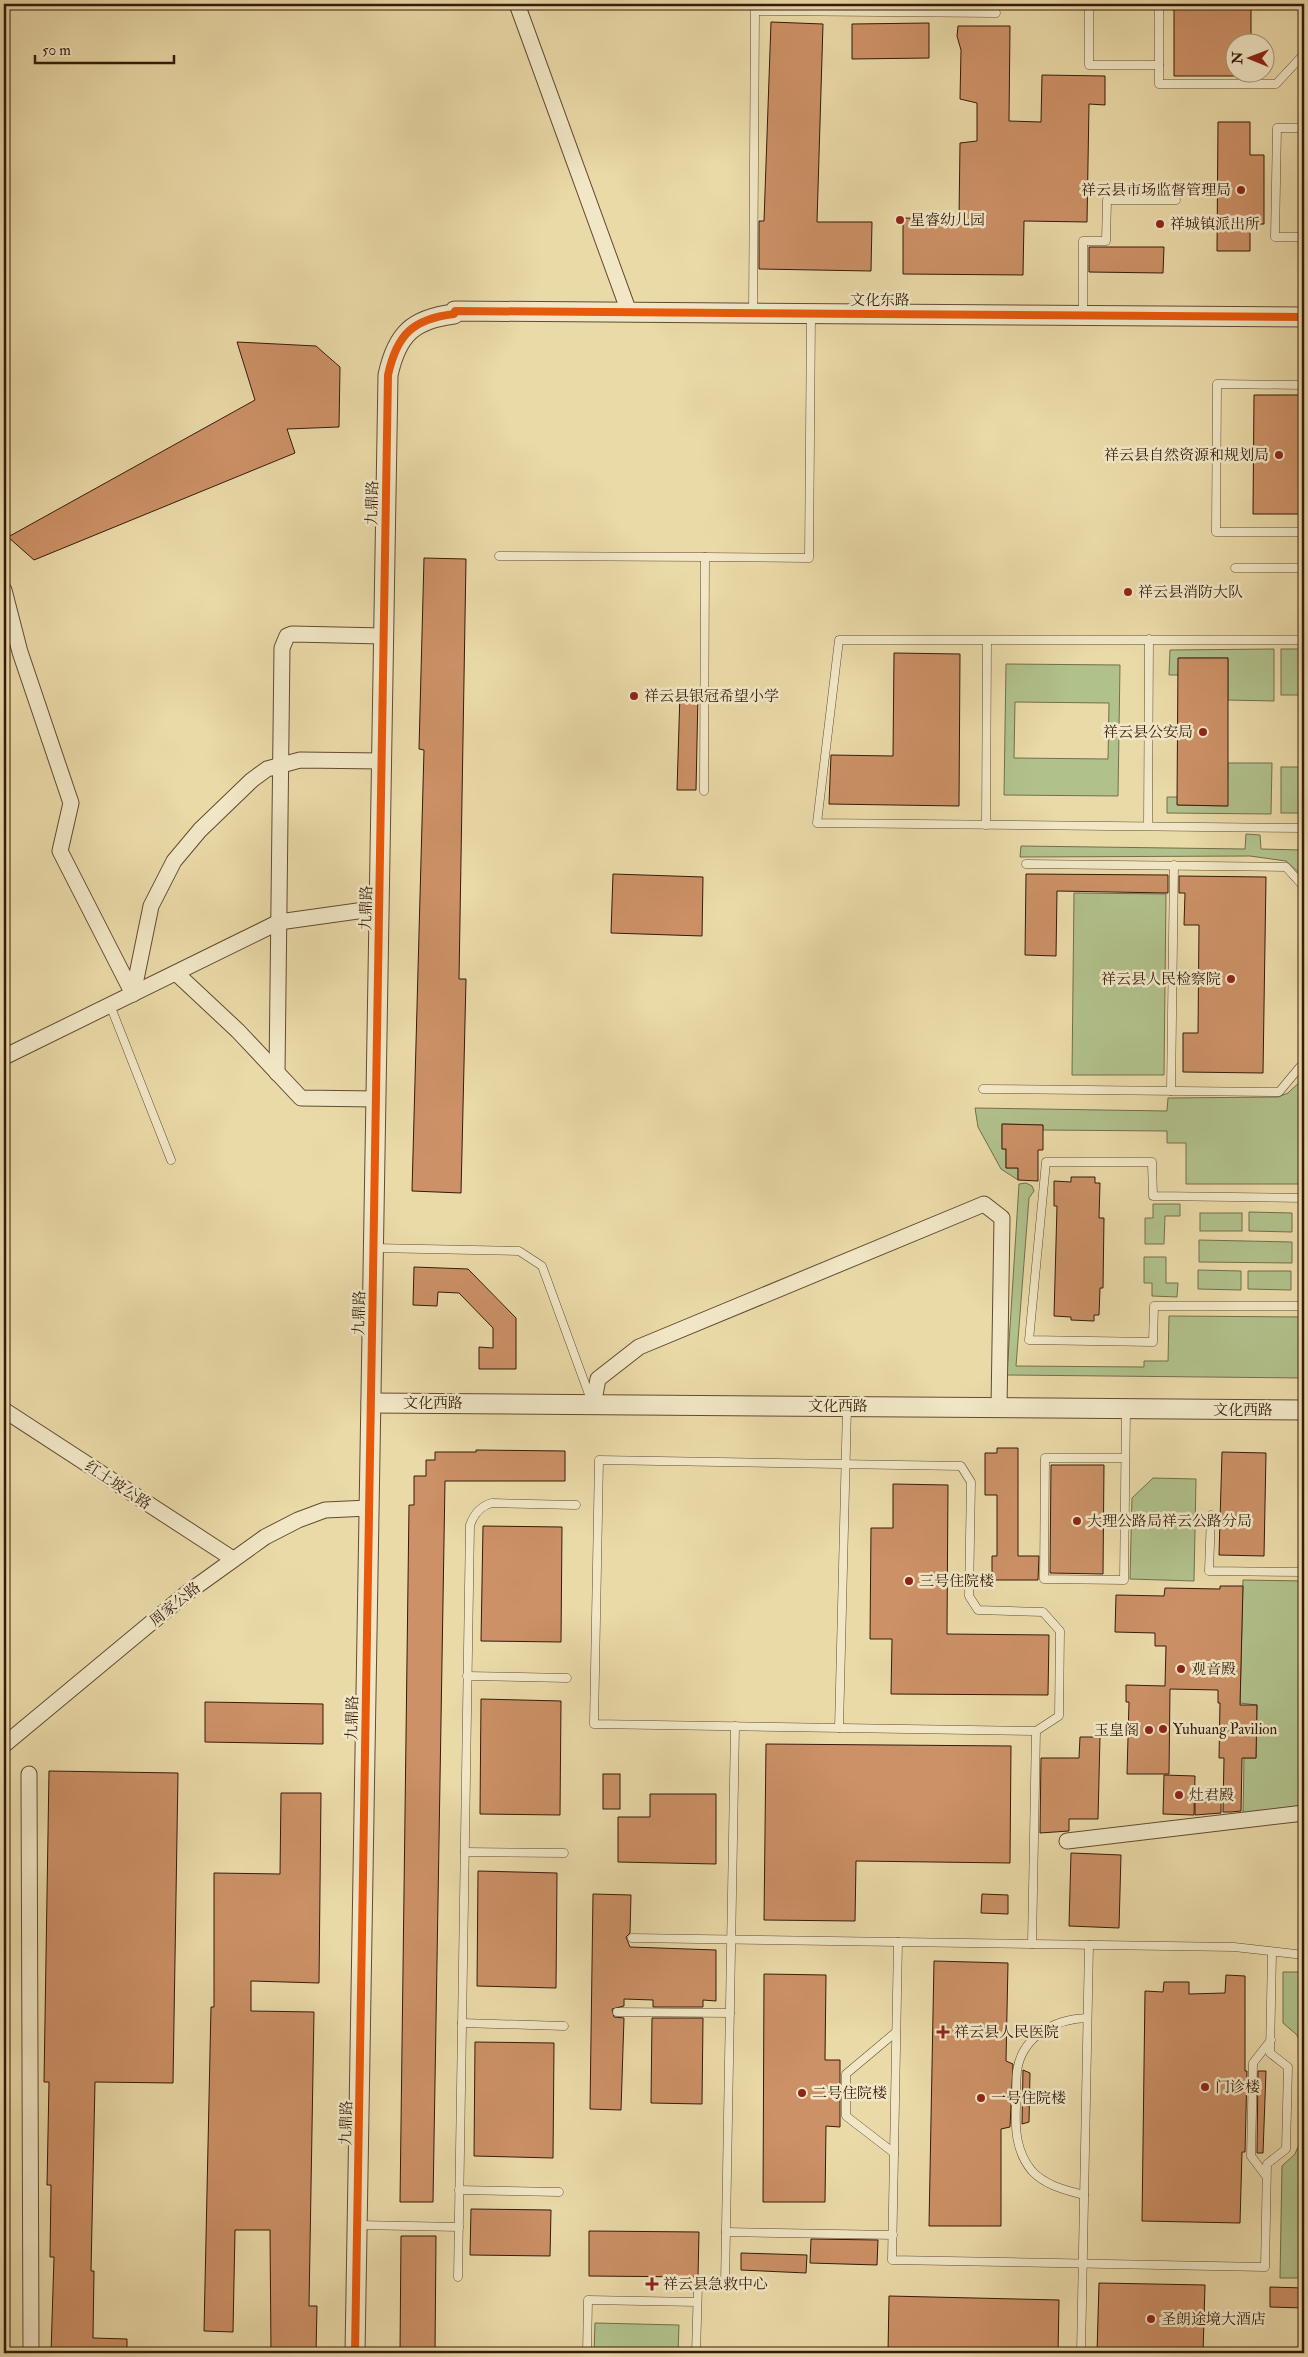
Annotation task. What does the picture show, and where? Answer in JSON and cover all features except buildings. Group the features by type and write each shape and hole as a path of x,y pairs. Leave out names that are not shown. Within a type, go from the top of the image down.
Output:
{"street":[{"path":"517,4 629,312"},
{"name":"文化东路","path":"455,311 1304,317"},
{"name":"九鼎路","path":"356,2353 388,375 395,350 404,335 420,323 454,314 455,311"},
{"path":"4,590 20,652 71,803 60,851 133,994"},
{"path":"277,1073 282,648 287,636 292,634 384,636"},
{"path":"133,994 151,906 174,861 200,830 252,780 267,769 300,760 382,761"},
{"path":"4,1057 278,922 379,908"},
{"path":"176,972 238,1031 301,1098 376,1099"},
{"path":"593,1405 598,1379 639,1347 984,1204 1002,1218 999,1408"},
{"name":"文化西路","path":"371,1403 1304,1410"},
{"name":"红土坡公路","path":"4,1410 233,1559"},
{"name":"周家公路","path":"4,1745 187,1593 265,1537 298,1520 325,1510 370,1508"},
{"path":"30,1774 31,2353"},
{"path":"1067,1841 1304,1813"}],"lane":[{"path":"1088,4 1089,65 1159,65"},
{"path":"1159,4 1159,84 1276,84 1304,54"},
{"path":"753,313 755,12 996,13"},
{"path":"1304,128 1277,128 1275,237 1304,237"},
{"path":"1083,315 1083,241 1106,241 1107,200 1176,200"},
{"path":"499,556 809,558 810,314"},
{"path":"1304,385 1217,384 1216,532 1304,532"},
{"path":"704,792 706,557"},
{"path":"1235,568 1304,568"},
{"path":"1148,826 1149,639"},
{"path":"1304,640 839,640 817,823 1304,828"},
{"path":"986,825 987,641"},
{"path":"1026,864 1286,867 1304,887"},
{"path":"1171,1091 1174,865"},
{"path":"110,1005 171,1160"},
{"path":"983,1089 1279,1092 1304,1062"},
{"path":"1304,1198 1152,1196 1152,1162 1046,1162 1029,1340 1153,1342 1154,1306 1304,1306"},
{"path":"374,1248 519,1251 542,1266 593,1405"},
{"path":"839,1728 847,1406"},
{"path":"1125,1458 1045,1458 1044,1579 1124,1580 1126,1409"},
{"path":"599,1460 845,1464 961,1466 971,1482 969,1596 978,1610 1043,1612 1060,1631 1060,1716 1036,1731 594,1724 599,1460"},
{"path":"1211,1515 1209,1571 1303,1572 1304,1496"},
{"path":"458,2278 470,1525 473,1517 485,1505 492,1503 576,1505"},
{"path":"467,1676 567,1678"},
{"path":"696,2353 698,2285 725,2285 735,1726"},
{"path":"1032,1944 1036,1731"},
{"path":"465,1852 564,1853"},
{"path":"632,1938 1234,1947 1253,1948 1272,1953 1304,1955"},
{"path":"898,1942 892,2260 1265,2267 1266,2164 1286,2150 1288,2067 1270,2053 1272,1953"},
{"path":"1081,2353 1089,1945"},
{"path":"617,2012 730,2014"},
{"path":"1084,2195 1058,2188 1032,2171 1020,2149 1015,2123 1017,2070 1026,2048 1047,2027 1062,2020 1087,2018"},
{"path":"462,2023 564,2026"},
{"path":"894,2153 846,2116 846,2074 896,2032"},
{"path":"1266,2176 1251,2156 1253,2063 1270,2040"},
{"path":"459,2190 559,2192"},
{"path":"358,2225 459,2226"},
{"path":"726,2232 893,2235"},
{"path":"587,2353 588,2300 697,2302"}],"green space":[{"path":"1274,649 1274,701 1228,700 1228,658 1179,658 1178,675 1169,675 1170,650"},
{"path":"1281,649 1304,649 1304,695 1281,695"},
{"path":"1006,664 1120,665 1118,796 1004,795","holes":["1015,702 1109,703 1108,759 1014,758"]},
{"path":"1228,763 1272,763 1271,814 1167,813 1167,797 1178,797 1178,805 1227,806"},
{"path":"1281,767 1304,767 1304,813 1281,813"},
{"path":"1246,834 1260,835 1261,849 1302,850 1304,836 1304,871 1299,873 1286,861 1250,856 1020,857 1021,846 1245,849"},
{"path":"1074,893 1166,894 1164,1075 1072,1075"},
{"path":"1304,1078 1304,1184 1186,1184 1186,1143 1167,1143 1167,1131 1043,1130 1043,1125 1002,1124 1002,1149 1006,1149 1006,1168 1018,1168 1018,1180 1001,1169 978,1127 975,1108 1167,1111 1168,1098 1278,1097 1288,1093"},
{"path":"1026,1183 1032,1186 1034,1191 1029,1198 1016,1366 1144,1367 1144,1361 1168,1361 1169,1316 1304,1317 1304,1378 1007,1375 1019,1184"},
{"path":"1153,1204 1180,1204 1180,1216 1165,1216 1164,1244 1145,1244 1145,1218 1153,1218"},
{"path":"1249,1212 1292,1213 1292,1232 1249,1231"},
{"path":"1200,1213 1242,1213 1242,1231 1200,1231"},
{"path":"1199,1240 1292,1242 1292,1263 1199,1262"},
{"path":"1144,1257 1166,1257 1166,1283 1178,1283 1177,1297 1152,1296 1152,1283 1144,1283"},
{"path":"1198,1270 1241,1271 1241,1290 1198,1289"},
{"path":"1248,1271 1291,1271 1291,1290 1248,1289"},
{"path":"1153,1478 1196,1479 1194,1581 1130,1579 1132,1498"},
{"path":"1243,1580 1304,1581 1304,1805 1243,1814 1244,1758 1256,1758 1257,1705 1240,1703"},
{"path":"1283,1972 1304,1972 1304,2054 1297,2035 1283,2023"},
{"path":"1304,2054 1304,2278 1280,2278 1282,2166 1295,2154 1302,2137"},
{"path":"595,2323 679,2325 678,2353 594,2353"}],"cycle path":[{"path":"355,2353 388,375 396,349 402,339 417,325 440,316 454,314 455,311 1304,317"}],"place":[{"name":"祥云县市场监督管理局","path":"1241,190"},
{"name":"星睿幼儿园","path":"900,220"},
{"name":"祥城镇派出所","path":"1160,224"},
{"name":"祥云县自然资源和规划局","path":"1279,455"},
{"name":"祥云县消防大队","path":"1128,592"},
{"name":"祥云县银冠希望小学","path":"634,696"},
{"name":"祥云县公安局","path":"1203,732"},
{"name":"祥云县人民检察院","path":"1231,979"},
{"name":"大理公路局祥云公路分局","path":"1077,1521"},
{"name":"三号住院楼","path":"909,1581"},
{"name":"观音殿","path":"1181,1669"},
{"name":"Yuhuang Pavilion","path":"1163,1729"},
{"name":"玉皇阁","path":"1149,1730"},
{"name":"灶君殿","path":"1179,1795"},
{"name":"祥云县人民医院","path":"943,2032"},
{"name":"门诊楼","path":"1205,2087"},
{"name":"二号住院楼","path":"802,2093"},
{"name":"一号住院楼","path":"981,2098"},
{"name":"祥云县急救中心","path":"652,2284"},
{"name":"圣朗途境大酒店","path":"1151,2319"}]}
